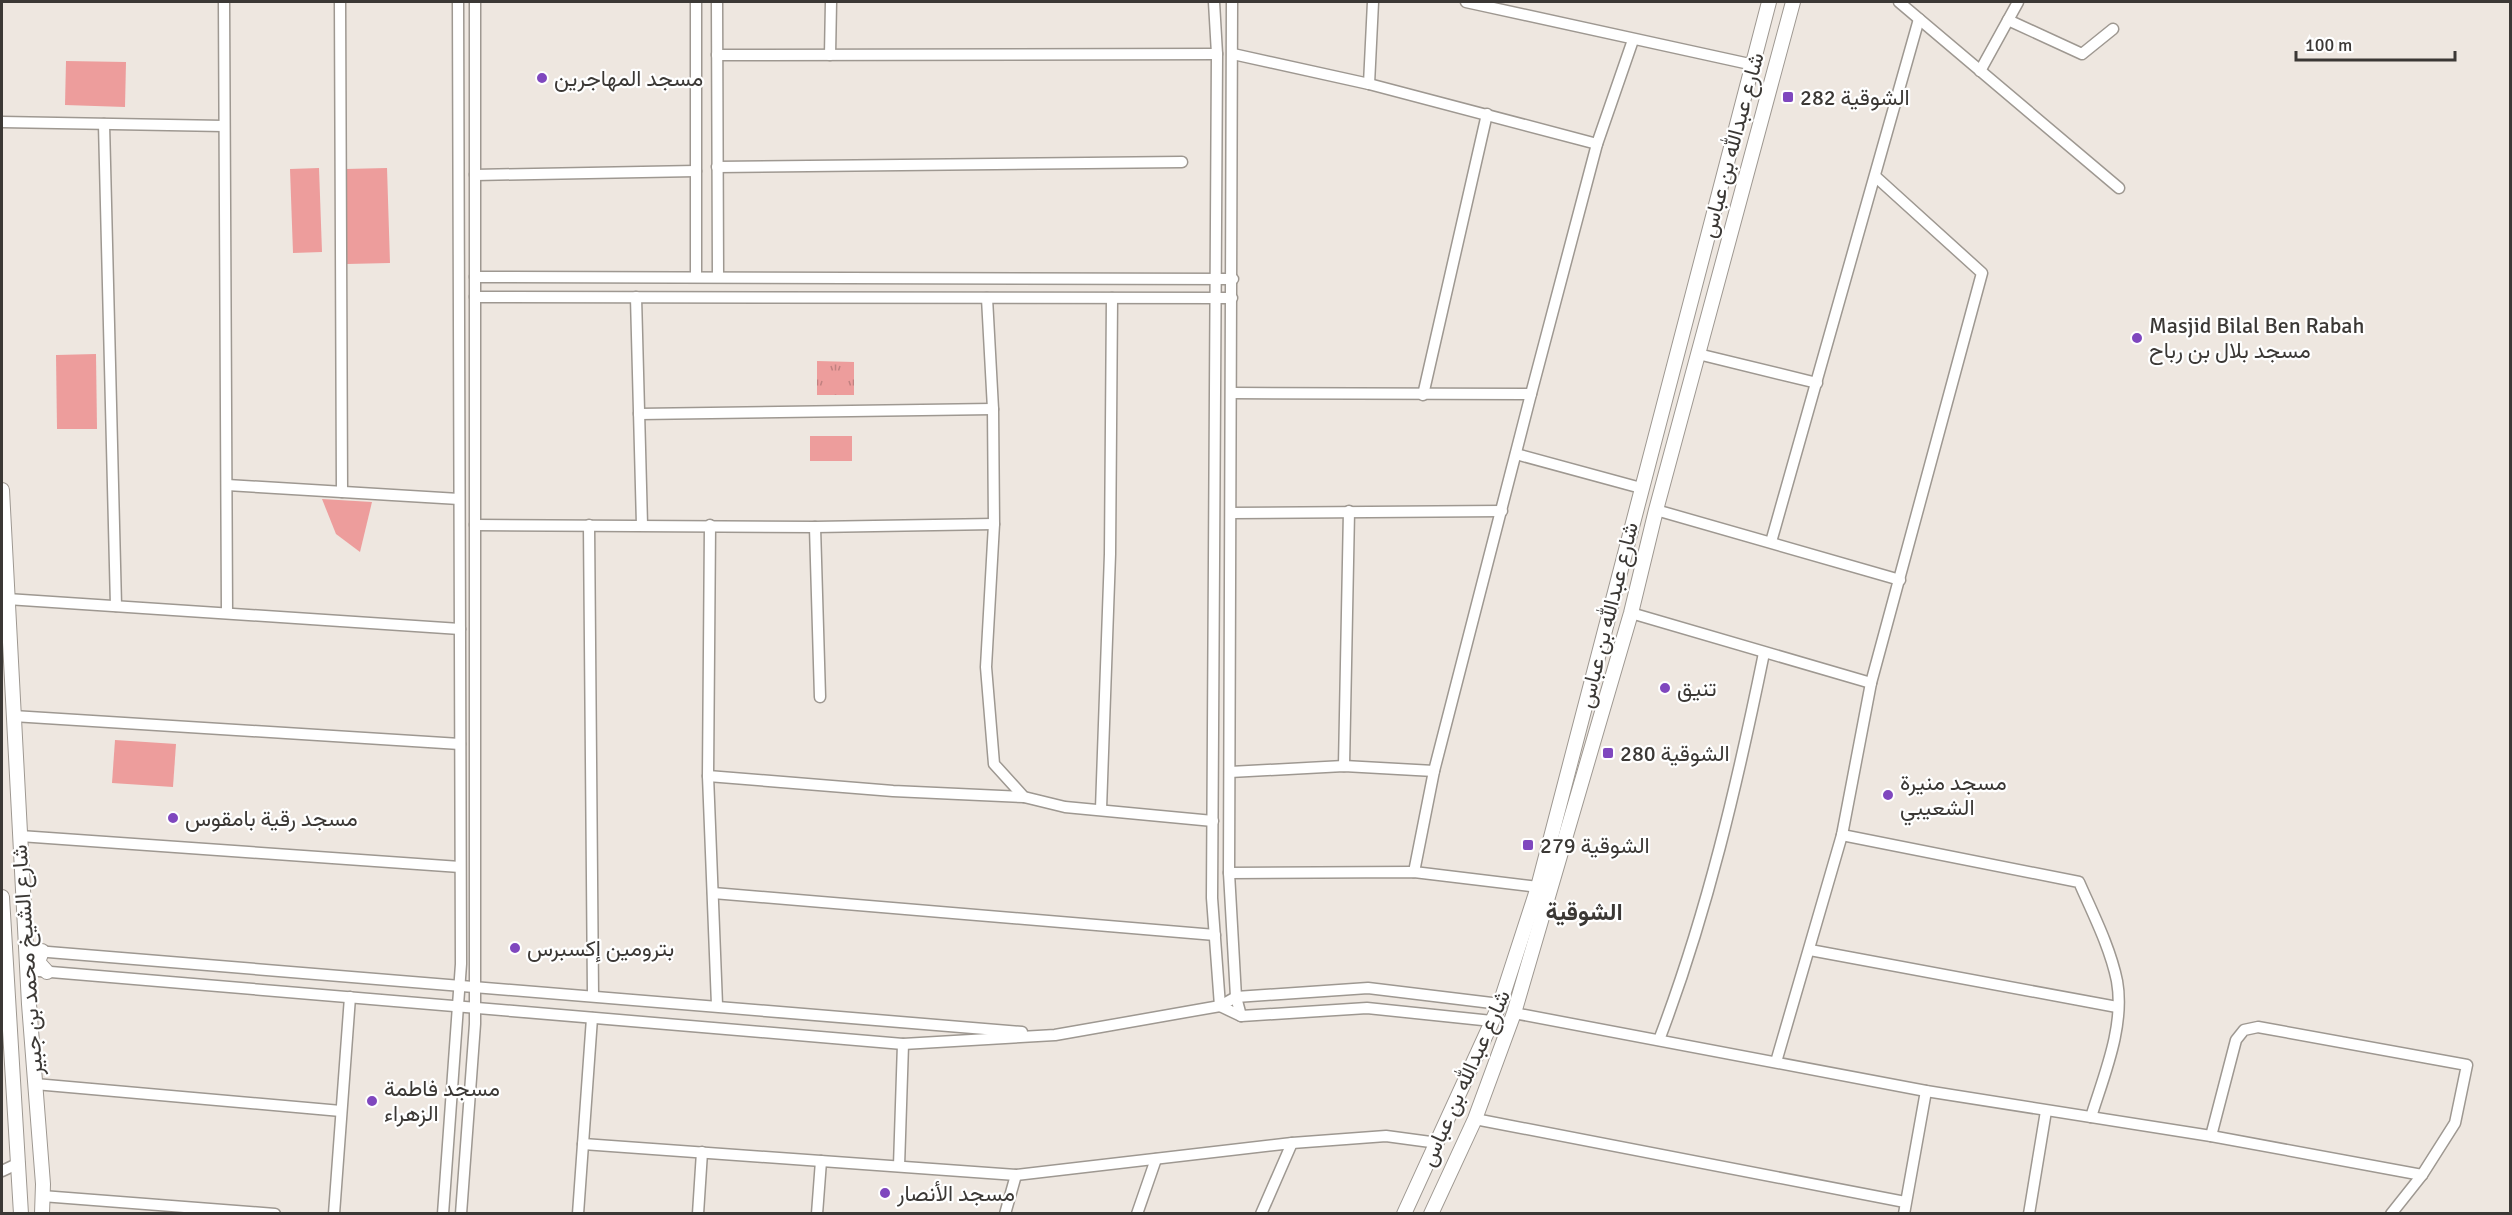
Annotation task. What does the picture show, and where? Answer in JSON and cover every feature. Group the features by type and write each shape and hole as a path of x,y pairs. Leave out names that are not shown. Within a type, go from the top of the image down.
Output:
{"main road":[{"name":"شارع عبدالله بن عباس","path":"1404,1214 1500,1004 1538,887 1769,2"},
{"name":"شارع عبدالله بن عباس","path":"1431,1214 1475,1119 1514,1012 1630,613 1793,2"},
{"name":"شارع الشيخ محمد بن جبير","path":"2,490 42,1214"},
{"name":"شارع الشيخ محمد بن جبير","path":"2,899 6,1048 20,1163 21,1214"},
{"path":"42,951 38,962 47,972"}],"street":[{"path":"224,2 227,613"},
{"path":"340,2 342,492"},
{"path":"443,1214 459,984 458,2"},
{"path":"461,1214 475,1008 476,2"},
{"path":"696,2 696,277"},
{"path":"717,2 718,278"},
{"path":"830,55 831,2"},
{"path":"1214,2 1217,54 1212,821 1215,935 1220,1006"},
{"path":"1232,2 1233,279 1229,873 1236,997 1241,1016"},
{"path":"1369,84 1373,2"},
{"path":"1466,2 1754,65"},
{"path":"1522,14 1525,2"},
{"path":"1899,2 1915,11 1980,70 2119,188"},
{"path":"1980,70 2018,2"},
{"path":"1771,542 1876,177 1915,11"},
{"path":"2008,20 2082,54 2113,29"},
{"path":"1414,872 1434,771 1530,394 1597,144 1633,40"},
{"path":"717,56 1217,54"},
{"path":"1233,54 1369,84 1597,144"},
{"path":"1423,395 1487,114"},
{"path":"2,122 224,126"},
{"path":"104,124 116,606"},
{"path":"717,167 1182,162"},
{"path":"475,175 696,171"},
{"path":"1776,1062 1842,835 1871,682 1982,273 1876,177"},
{"path":"475,277 1233,279"},
{"path":"475,297 1232,298"},
{"path":"636,297 642,525"},
{"path":"987,298 993,409 994,524 986,668 994,764 1024,797"},
{"path":"1101,809 1110,554 1112,298"},
{"path":"1698,354 1817,383"},
{"path":"1232,393 1530,394"},
{"path":"639,414 993,409"},
{"path":"1516,454 1641,488"},
{"path":"226,485 459,499"},
{"path":"1656,510 1900,580"},
{"path":"1344,766 1349,511"},
{"path":"1231,513 1502,511"},
{"path":"475,525 814,527 994,524"},
{"path":"589,525 593,995"},
{"path":"710,525 708,776 717,1005"},
{"path":"814,527 820,697"},
{"path":"7,600 460,628"},
{"path":"1630,613 1871,682"},
{"path":"1659,1040 1688,964 1726,832 1764,653"},
{"path":"13,716 460,744"},
{"path":"1230,772 1344,766 1434,771"},
{"path":"708,776 893,791 1024,797 1065,807 1212,821"},
{"path":"1842,835 2079,882 2108,952 2117,983 2113,1048 2091,1117"},
{"path":"20,836 460,867"},
{"path":"1229,873 1414,872 1538,887"},
{"path":"713,893 1215,935"},
{"path":"26,950 717,1005 1055,1035"},
{"path":"1810,950 2117,1007"},
{"path":"27,970 903,1044 1055,1035 1220,1006 1236,997 1368,988 1500,1004"},
{"path":"334,1214 350,997"},
{"path":"1220,1006 1241,1016 1367,1008 1492,1021"},
{"path":"1514,1012 1926,1090 2211,1136 2422,1175"},
{"path":"578,1214 592,1018"},
{"path":"2211,1136 2236,1040 2244,1030 2258,1028 2467,1065 2455,1123 2422,1175 2391,1214"},
{"path":"899,1166 903,1044"},
{"path":"35,1084 341,1111"},
{"path":"1475,1119 1905,1208 1926,1090"},
{"path":"2029,1214 2046,1111"},
{"path":"583,1144 1016,1175 1292,1143 1386,1136 1438,1143"},
{"path":"1261,1214 1292,1143"},
{"path":"698,1214 702,1152"},
{"path":"1137,1214 1156,1159"},
{"path":"817,1214 821,1161"},
{"path":"2,1171 20,1163"},
{"path":"1005,1214 1016,1175"},
{"path":"42,1196 275,1214"}],"green space":[{"path":"66,61 126,62 125,107 65,105"},
{"path":"319,168 322,252 293,253 290,169"},
{"path":"387,168 390,263 347,264 345,169"},
{"path":"96,354 97,429 57,429 56,355"},
{"path":"817,361 854,362 854,395 817,395"},
{"path":"810,436 852,436 852,461 810,461"},
{"path":"322,499 372,502 360,552 336,534"},
{"path":"115,740 176,744 173,787 112,783"}],"place":[{"name":"مسجد المهاجرين","path":"542,78"},
{"name":"الشوقية 282","path":"1788,97"},
{"name":"Masjid Bilal Ben Rabah مسجد بلال بن رباح","path":"2137,338"},
{"name":"تنيق","path":"1665,688"},
{"name":"الشوقية 280","path":"1608,753"},
{"name":"مسجد منيرة الشعيبي","path":"1888,795"},
{"name":"مسجد رقية بامقوس","path":"173,818"},
{"name":"الشوقية 279","path":"1528,845"},
{"name":"بترومين إكسبرس","path":"515,948"},
{"name":"مسجد فاطمة الزهراء","path":"372,1101"},
{"name":"مسجد الأنصار","path":"885,1193"}],"district":[{"name":"الشوقية","path":"1584,912"}]}
